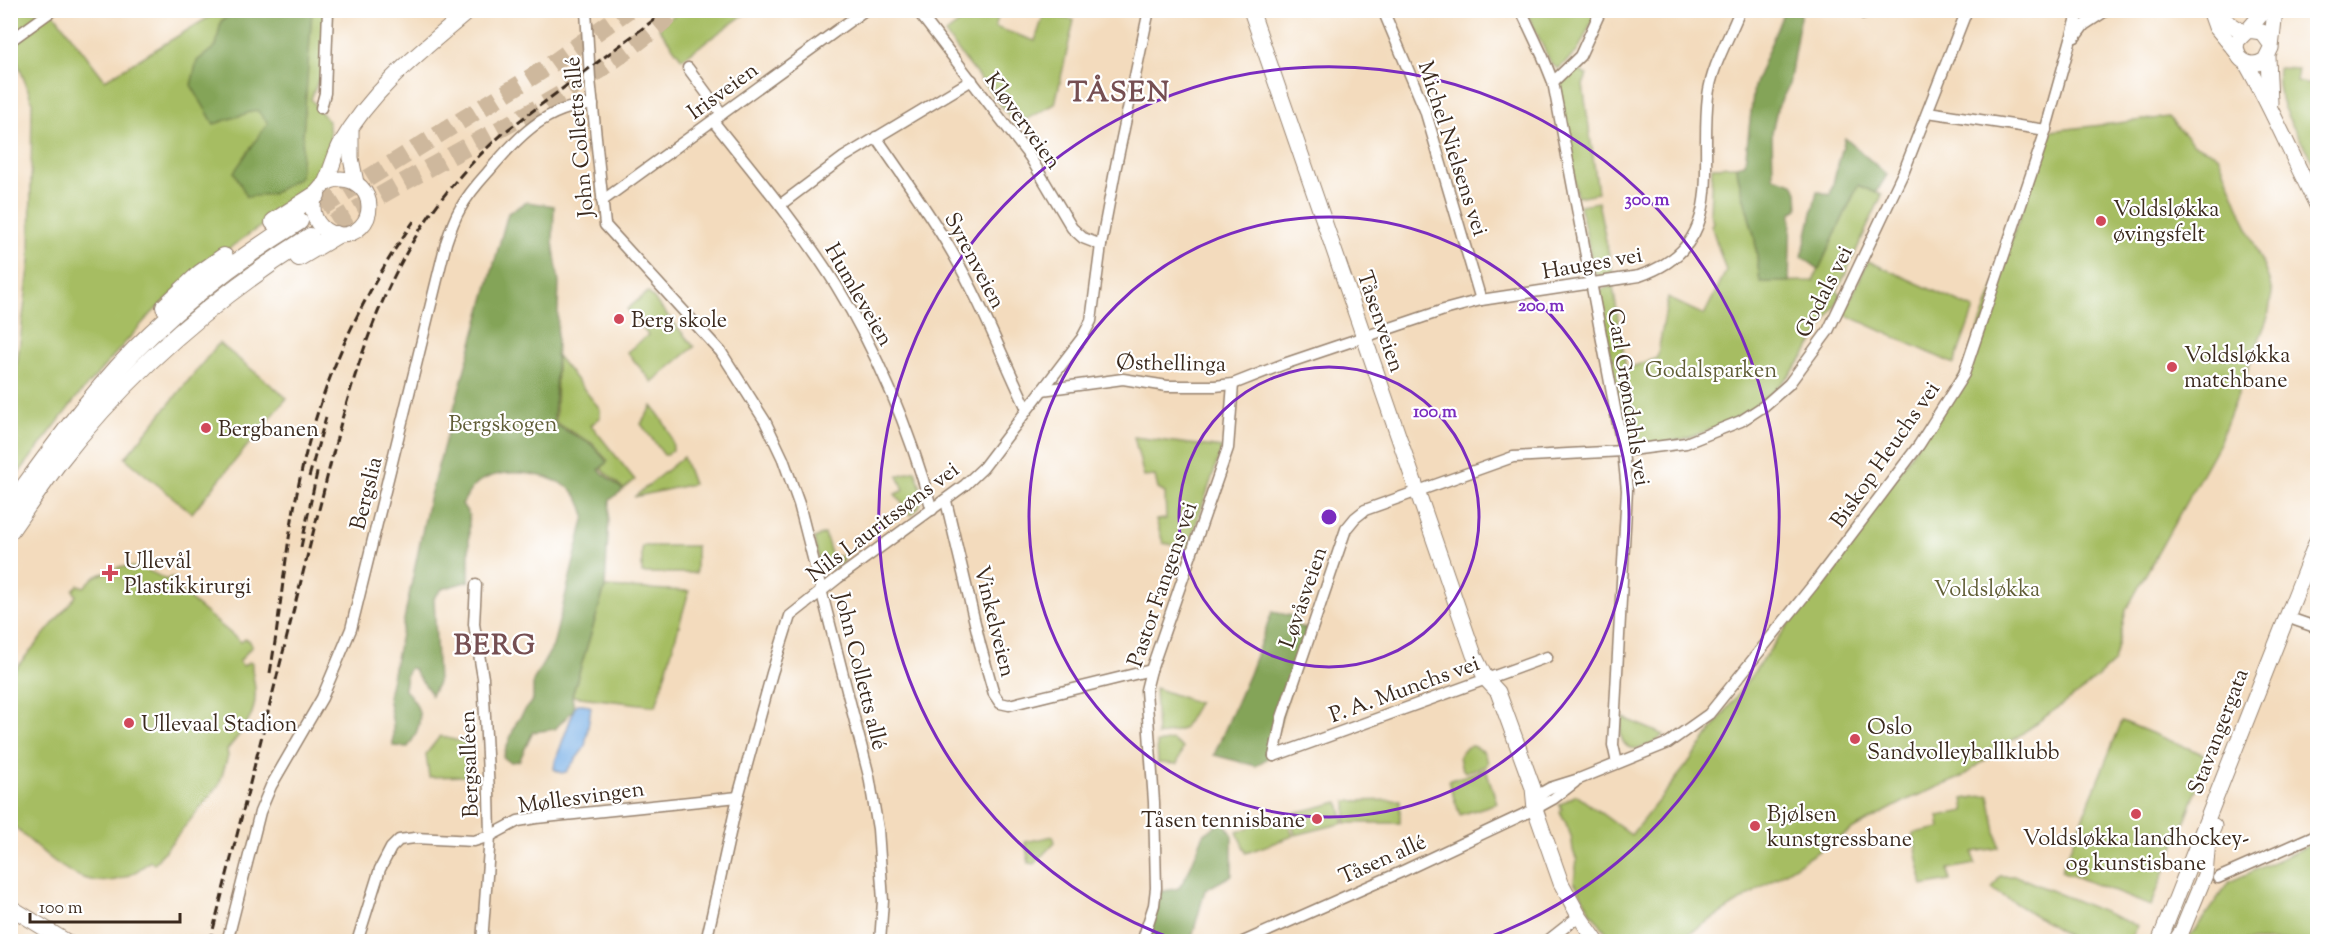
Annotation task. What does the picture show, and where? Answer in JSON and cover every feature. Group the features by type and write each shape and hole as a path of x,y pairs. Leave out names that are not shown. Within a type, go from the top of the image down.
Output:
{"highway":[{"path":"10,507 154,319 181,291 241,244 321,189"},
{"path":"109,379 150,335 203,288 237,261 299,221"},
{"path":"100,414 237,302 294,261 336,235"},
{"path":"10,530 58,463 150,361 250,276 310,237"}],"main road":[{"path":"351,130 351,158 356,183 368,198 369,213 358,230 336,235 326,230 318,222 313,206 338,150 363,110 382,87 411,59 470,10"},
{"name":"Tåsenveien","path":"1251,10 1417,492 1474,655 1486,679 1489,695 1524,791 1535,809 1559,877 1597,942"},
{"path":"2241,57 2237,40 2265,10"},
{"path":"2270,106 2269,50 2275,10"},
{"path":"2210,11 2246,31 2262,32 2269,50"},
{"path":"2210,11 2216,27 2241,57 2270,106 2290,153 2312,185 2318,207"},
{"path":"2241,57 2258,64 2269,50"},
{"path":"321,189 344,179 356,183"},
{"name":"Stavangergata","path":"2159,942 2318,538"},
{"name":"Stavangergata","path":"2175,942 2208,881 2208,840 2318,566"},
{"path":"10,907 67,942"},
{"path":"10,913 52,942"}],"street":[{"path":"10,41 54,10"},
{"path":"321,108 325,93 328,10"},
{"name":"John Colletts allé","path":"586,10 605,225 717,346 765,421 794,488 869,777 878,829 883,901 880,942"},
{"name":"Irisveien","path":"602,201 864,10"},
{"name":"Kløverveien","path":"917,10 1030,157 1072,228 1083,238 1101,245"},
{"name":"Nils Lauritssøns vei","path":"706,942 738,797 788,620 797,609 946,501 983,468 1082,338 1091,321 1101,245 1149,10"},
{"name":"Michel Nielsens vei","path":"1383,10 1425,110 1481,300"},
{"name":"Carl Grøndahls vei","path":"1521,10 1553,82 1623,451 1627,490 1613,745 1617,763"},
{"path":"1553,82 1580,56 1601,10"},
{"name":"Hauges vei","path":"1364,338 1444,310 1481,300 1639,276 1672,260 1695,235 1704,212 1708,95 1714,69 1740,10"},
{"name":"Godals vei","path":"1417,492 1513,457 1623,451 1686,443 1741,421 1764,406 1789,384 1828,330 1904,171 1967,10"},
{"name":"Biskop Heuchs vei","path":"1535,809 1543,792 1550,788 1579,779 1668,743 1710,714 1813,585 1919,445 1964,374 2046,130 2079,10"},
{"name":"Biskop Heuchs vei","path":"2071,42 2084,25 2107,10"},
{"name":"Humleveien","path":"688,68 718,118 836,284 900,410 932,510"},
{"path":"780,206 844,157 972,80"},
{"name":"Bergslia","path":"227,942 260,812 271,786 322,698 351,630 446,243 457,217 478,183 526,132 545,118 565,108 593,105"},
{"path":"1928,112 2046,130"},
{"name":"Syrenveien","path":"876,137 953,253 1027,409"},
{"name":"Østhellinga","path":"1042,390 1123,379 1167,386 1233,384 1284,364 1364,338"},
{"name":"Pastor Fangens vei","path":"1142,942 1154,905 1156,888 1154,802 1146,690 1151,669 1228,448 1233,384"},
{"name":"Løvåsveien","path":"1274,756 1282,717 1346,529 1365,510 1417,492"},
{"name":"Vinkelveien","path":"946,501 980,644 994,694 1000,703 1010,705 1151,669"},
{"name":"Bergsalléen","path":"476,585 474,624 483,678 490,836 482,942"},
{"path":"2295,620 2318,628"},
{"name":"P. A. Munchs vei","path":"1274,756 1547,657"},
{"name":"Møllesvingen","path":"357,942 380,869 391,848 399,840 415,837 474,841 490,836 518,821 536,818 738,797"},
{"name":"Tåsen allé","path":"1243,942 1535,809"},
{"path":"2187,869 2208,881 2318,834"},
{"path":"1546,942 1580,916"}],"green space":[{"path":"238,10 312,11 300,177 272,194 247,197 234,172 268,123 257,110 214,124 191,85 197,61 216,46 221,21"},
{"path":"976,10 1000,11 995,27 1035,41 1044,14 1074,20 1055,104 1016,125 945,34"},
{"path":"11,11 52,11 105,80 219,11 332,11 329,54 311,99 328,121 331,141 325,172 304,199 193,274 147,318 77,397 15,478 11,473 10,421 30,261 32,101 11,44"},
{"path":"680,11 749,11 682,59 659,28"},
{"path":"1526,11 1597,11 1577,52 1558,69 1551,63"},
{"path":"1784,11 1801,11 1789,85 1777,109 1772,132 1773,177 1793,183 1797,192 1798,209 1791,213 1789,282 1760,282 1755,239 1737,166 1745,164 1754,86"},
{"path":"1581,63 1582,73 1587,75 1583,85 1598,193 1577,197 1560,95 1562,82"},
{"path":"2278,68 2298,69 2296,82 2317,86 2317,166 2313,163 2284,107 2278,82"},
{"name":"Voldsløkka","path":"2168,117 2193,144 2218,155 2269,280 2272,293 2268,317 2219,443 2126,610 2114,662 2088,686 1960,778 1909,799 1855,828 1677,941 1613,941 1591,912 1574,881 1577,860 1559,805 1576,795 1631,835 1686,766 1910,456 1963,372 2051,131"},
{"path":"1845,138 1887,175 1876,193 1858,185 1819,269 1802,257 1817,191 1830,195"},
{"name":"Godalsparken","path":"1737,166 1755,239 1760,282 1813,281 1859,184 1882,195 1837,292 1841,295 1813,343 1783,382 1745,412 1721,425 1679,440 1634,446 1626,441 1599,294 1602,289 1613,286 1626,369 1657,358 1668,298 1704,315 1726,271 1711,225 1713,222 1710,213 1712,167"},
{"name":"Bergskogen","path":"527,202 554,206 553,242 559,283 554,424 591,444 607,462 599,470 623,490 610,500 605,587 572,696 574,709 555,729 533,732 519,761 510,762 503,757 516,723 533,699 533,681 553,646 585,516 575,493 559,482 548,478 509,473 485,479 475,485 462,504 469,515 469,581 442,589 434,598 438,683 431,695 414,669 410,668 406,675 404,689 411,696 418,710 419,724 408,747 393,746 393,724 388,697 429,499 508,213"},
{"path":"1598,202 1613,274 1600,277 1594,272 1580,205"},
{"path":"1868,261 1974,309 1954,364 1844,314"},
{"path":"648,292 694,347 652,382 627,352 648,335 627,309"},
{"name":"Bergbanen","path":"219,343 287,398 192,513 125,458"},
{"path":"558,357 600,409 600,418 591,425 635,480 624,489 601,469 608,461 592,443 556,423"},
{"path":"652,406 663,421 671,438 673,450 667,455 664,455 641,424"},
{"path":"1134,437 1222,448 1188,548 1163,543 1156,520 1166,519 1165,493 1158,489 1155,476 1144,477"},
{"path":"683,457 693,484 634,497"},
{"path":"915,470 922,500 917,510 911,515 895,494 904,490 898,476"},
{"path":"825,534 832,557 841,556 844,561 832,568 825,567 819,561 814,538"},
{"path":"642,546 696,546 696,573 642,573"},
{"name":"Ullevaal Stadion","path":"119,567 138,568 166,580 171,577 177,580 175,587 241,642 245,639 249,640 252,646 239,662 243,666 249,662 252,663 255,700 251,716 227,750 228,756 219,785 154,864 150,861 130,875 111,881 93,881 76,875 59,865 11,824 11,674 76,596 73,590 78,585 84,587 94,577"},
{"path":"605,587 689,591 656,706 572,696"},
{"path":"1272,612 1299,617 1297,626 1307,629 1270,756 1256,766 1214,755 1249,674"},
{"path":"1155,688 1198,703 1183,729 1157,736"},
{"path":"1624,718 1664,735 1640,748 1627,746 1621,733 1621,721"},
{"name":"Voldsløkka landhockey- og kunstisbane","path":"2122,721 2210,757 2151,906 2061,871"},
{"path":"440,736 466,743 469,776 429,777 426,754"},
{"path":"1172,740 1183,748 1177,764 1158,763 1157,743"},
{"path":"1472,746 1483,751 1488,762 1486,766 1465,772 1461,767 1459,756 1467,747"},
{"path":"1486,769 1497,803 1460,815 1448,781"},
{"path":"1989,795 1999,848 1973,852 1975,864 1948,869 1950,881 1923,886 1913,833 1940,828 1938,816 1965,811 1963,799"},
{"path":"1400,800 1400,823 1346,823 1346,801"},
{"name":"Tåsen tennisbane","path":"1339,802 1344,823 1295,835 1290,814"},
{"path":"1285,814 1293,836 1246,853 1237,832"},
{"path":"1223,821 1232,834 1232,875 1205,890 1191,941 1148,942 1160,892 1179,888 1204,834"},
{"path":"1053,836 1055,842 1034,864 1029,863 1025,842"},
{"path":"2317,842 2317,941 2187,941 2229,882"},
{"path":"2000,876 2016,876 2138,926 2129,941 2076,941 1992,889"}],"water":[{"path":"576,704 591,707 585,747 566,772 561,773 554,769 555,762"}],"tunnel":[{"path":"299,221 546,68 628,10"},
{"path":"310,237 565,92 623,54 676,10"}],"railway":[{"path":"210,942 340,426 366,342 400,265 420,229 473,162 506,131 667,10"},
{"path":"270,673 294,511 316,417 328,382 358,315 394,251 414,221"},
{"path":"309,477 326,417"},
{"path":"301,547 318,468"}],"place":[{"name":"Voldsløkka øvingsfelt","path":"2101,221"},
{"name":"Berg skole","path":"619,319"},
{"name":"Voldsløkka matchbane","path":"2172,367"},
{"name":"Bergbanen","path":"206,428"},
{"name":"Ullevål Plastikkirurgi","path":"110,573"},
{"name":"Ullevaal Stadion","path":"129,723"},
{"name":"Oslo Sandvolleyballklubb","path":"1855,739"},
{"name":"Voldsløkka landhockey- og kunstisbane","path":"2136,814"},
{"name":"Tåsen tennisbane","path":"1317,819"},
{"name":"Bjølsen kunstgressbane","path":"1755,826"}],"district":[{"name":"TÅSEN","path":"1119,91"},
{"name":"BERG","path":"495,644"}]}
